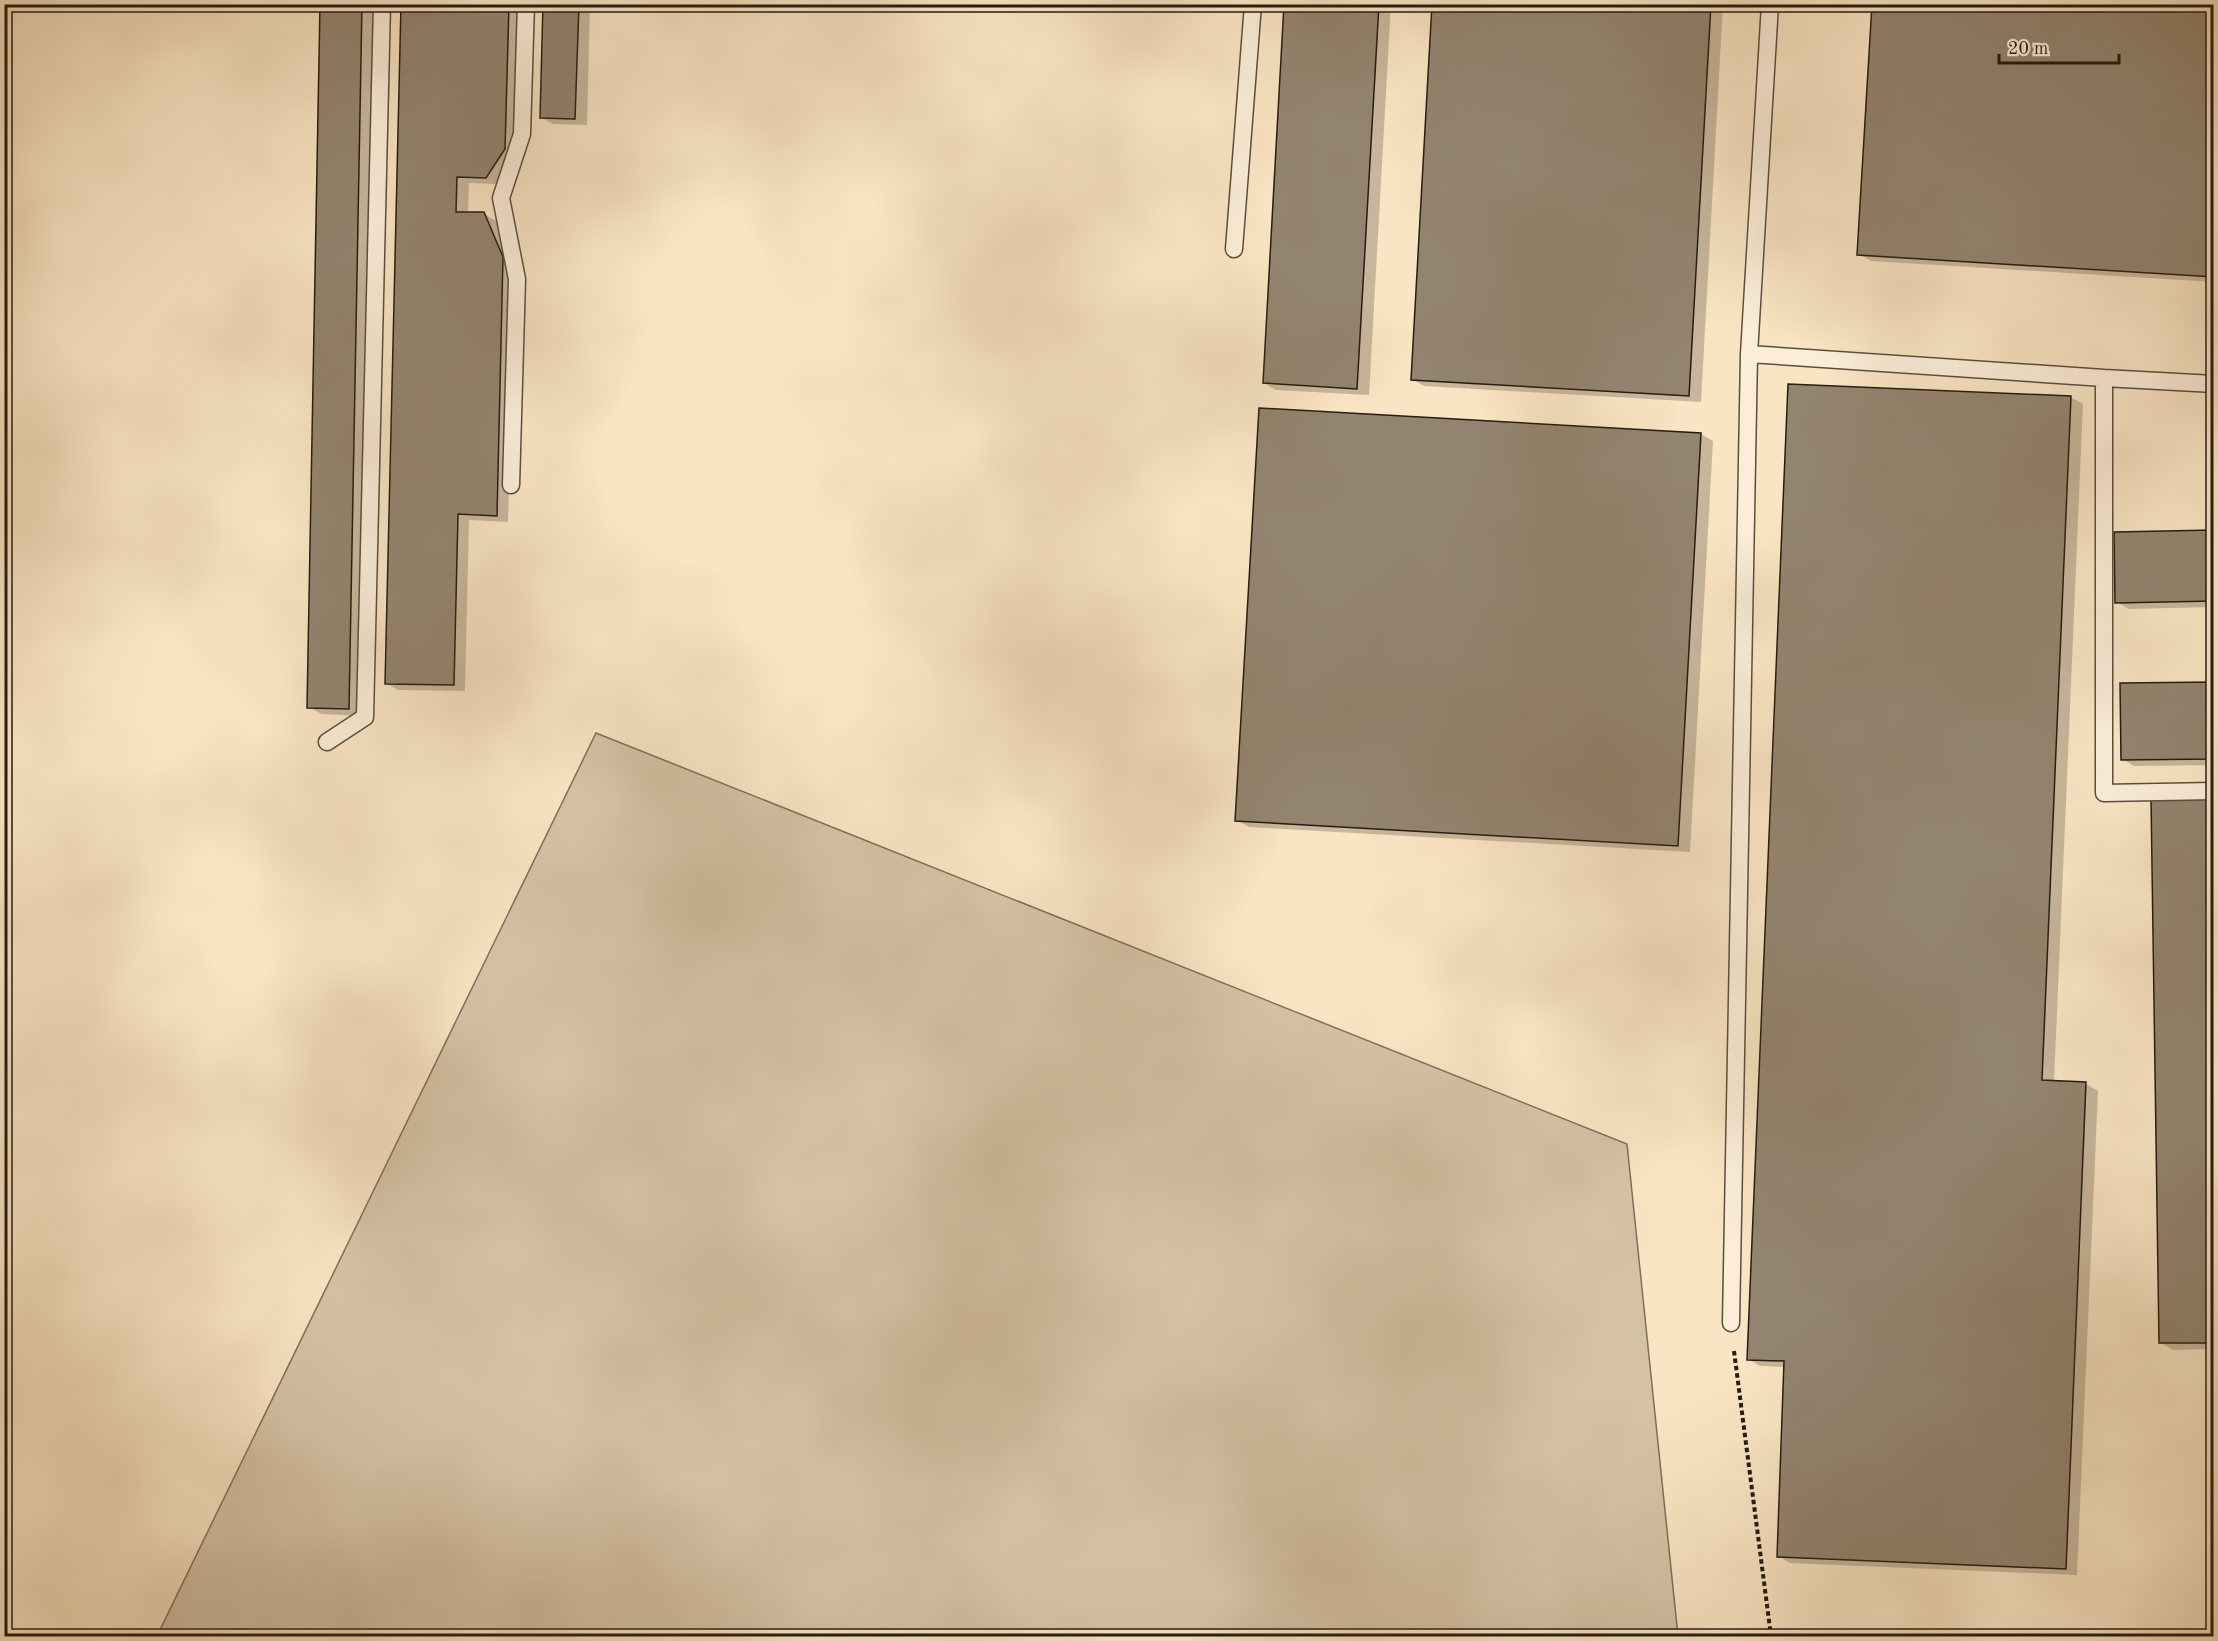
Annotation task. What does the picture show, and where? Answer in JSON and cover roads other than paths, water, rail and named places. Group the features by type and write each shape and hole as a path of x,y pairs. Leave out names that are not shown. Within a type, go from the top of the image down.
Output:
{"lane":[{"path":"327,742 365,717 382,4"},
{"path":"511,485 516,279 501,198 522,134 526,4"},
{"path":"1234,249 1253,4"},
{"path":"1731,1323 1749,354 1770,4"},
{"path":"1749,354 2214,384"},
{"path":"2104,378 2104,793 2214,791"}]}
